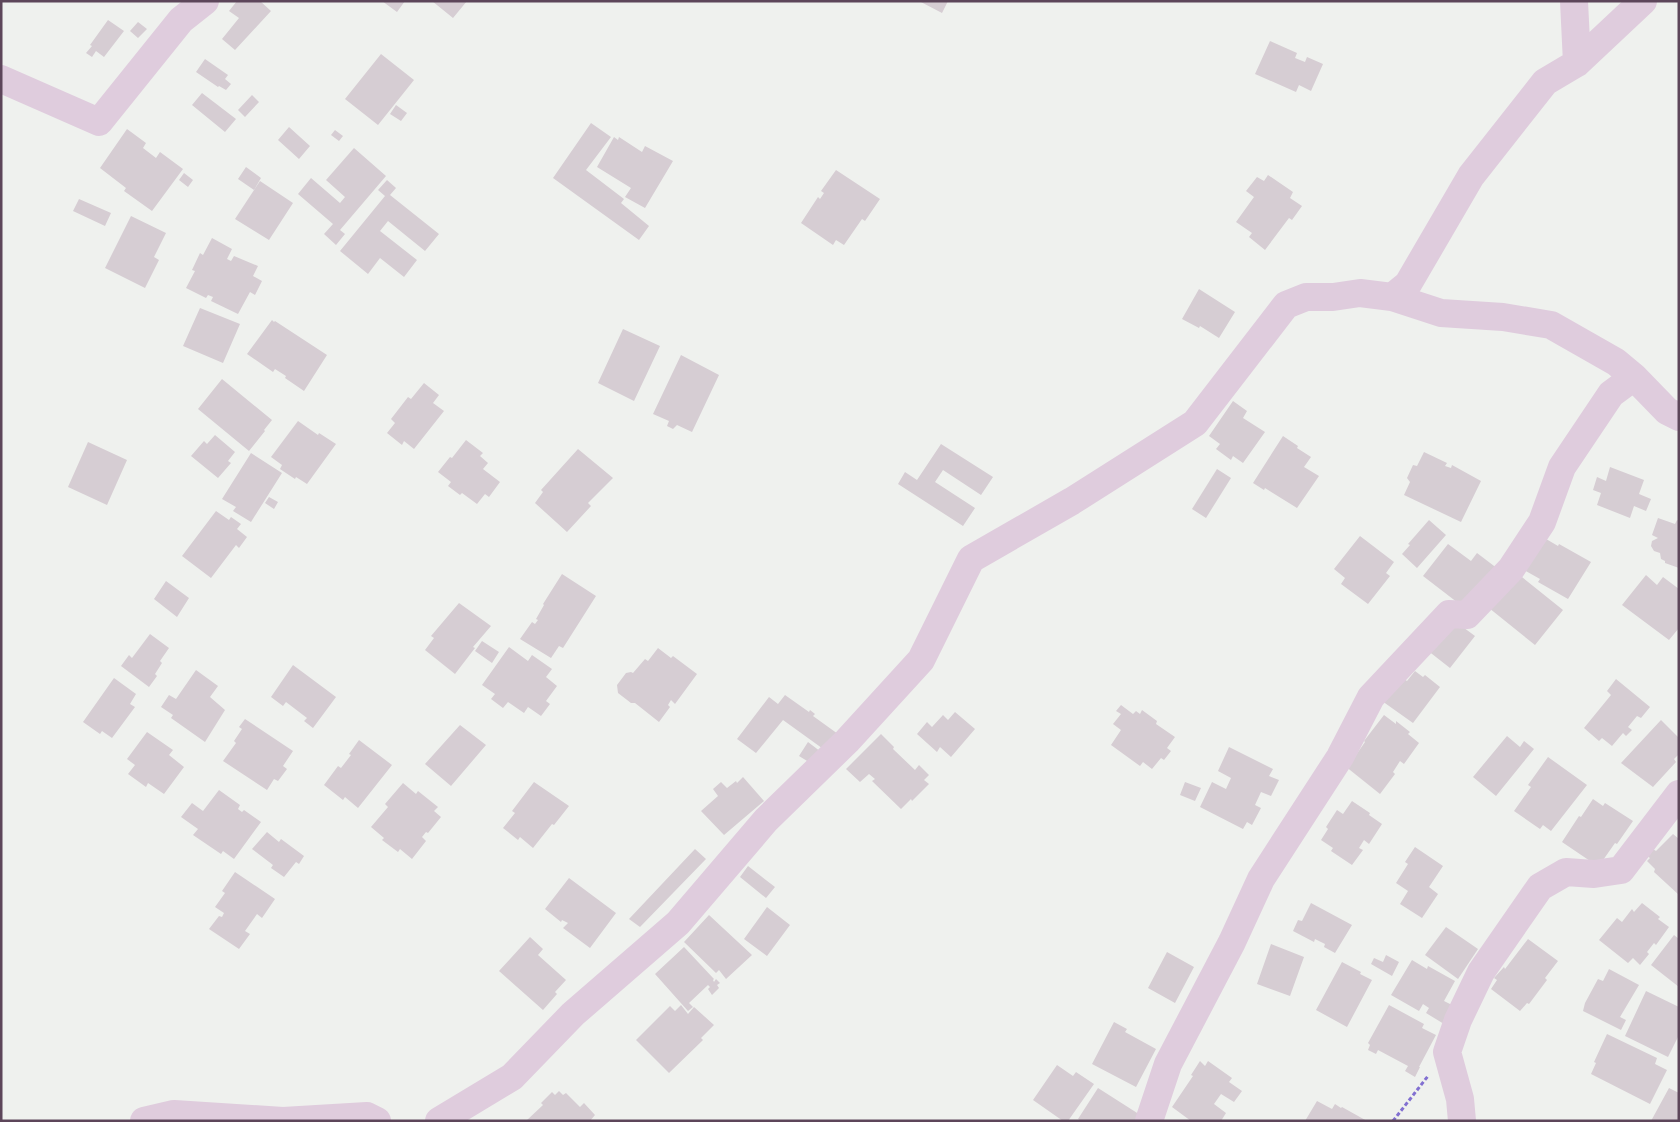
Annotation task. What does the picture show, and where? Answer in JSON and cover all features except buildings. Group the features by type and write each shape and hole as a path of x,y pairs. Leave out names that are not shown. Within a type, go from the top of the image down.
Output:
{"street":[{"path":"1,79 99,122 181,20 205,1"},
{"path":"1574,1 1577,63"},
{"path":"1392,297 1408,284 1471,176 1528,103 1546,82 1577,63 1644,1"},
{"path":"439,1121 512,1077 573,1014 678,923 766,820 847,741 921,660 970,559 1072,501 1195,423 1286,305 1306,297 1333,297 1360,293 1392,297 1441,313 1503,317 1551,326 1616,362 1634,377 1667,411 1679,417"},
{"path":"1149,1121 1168,1064 1232,942 1262,879 1340,757 1372,697 1448,614 1467,615 1511,569 1542,522 1562,467 1611,394 1634,377"},
{"path":"1462,1121 1460,1099 1447,1052 1458,1020 1481,972 1540,887 1566,872 1594,874 1621,870 1679,794"},
{"path":"144,1121 174,1114 283,1121 367,1116 377,1121"}],"path":[{"path":"1393,1121 1447,1052"}]}
